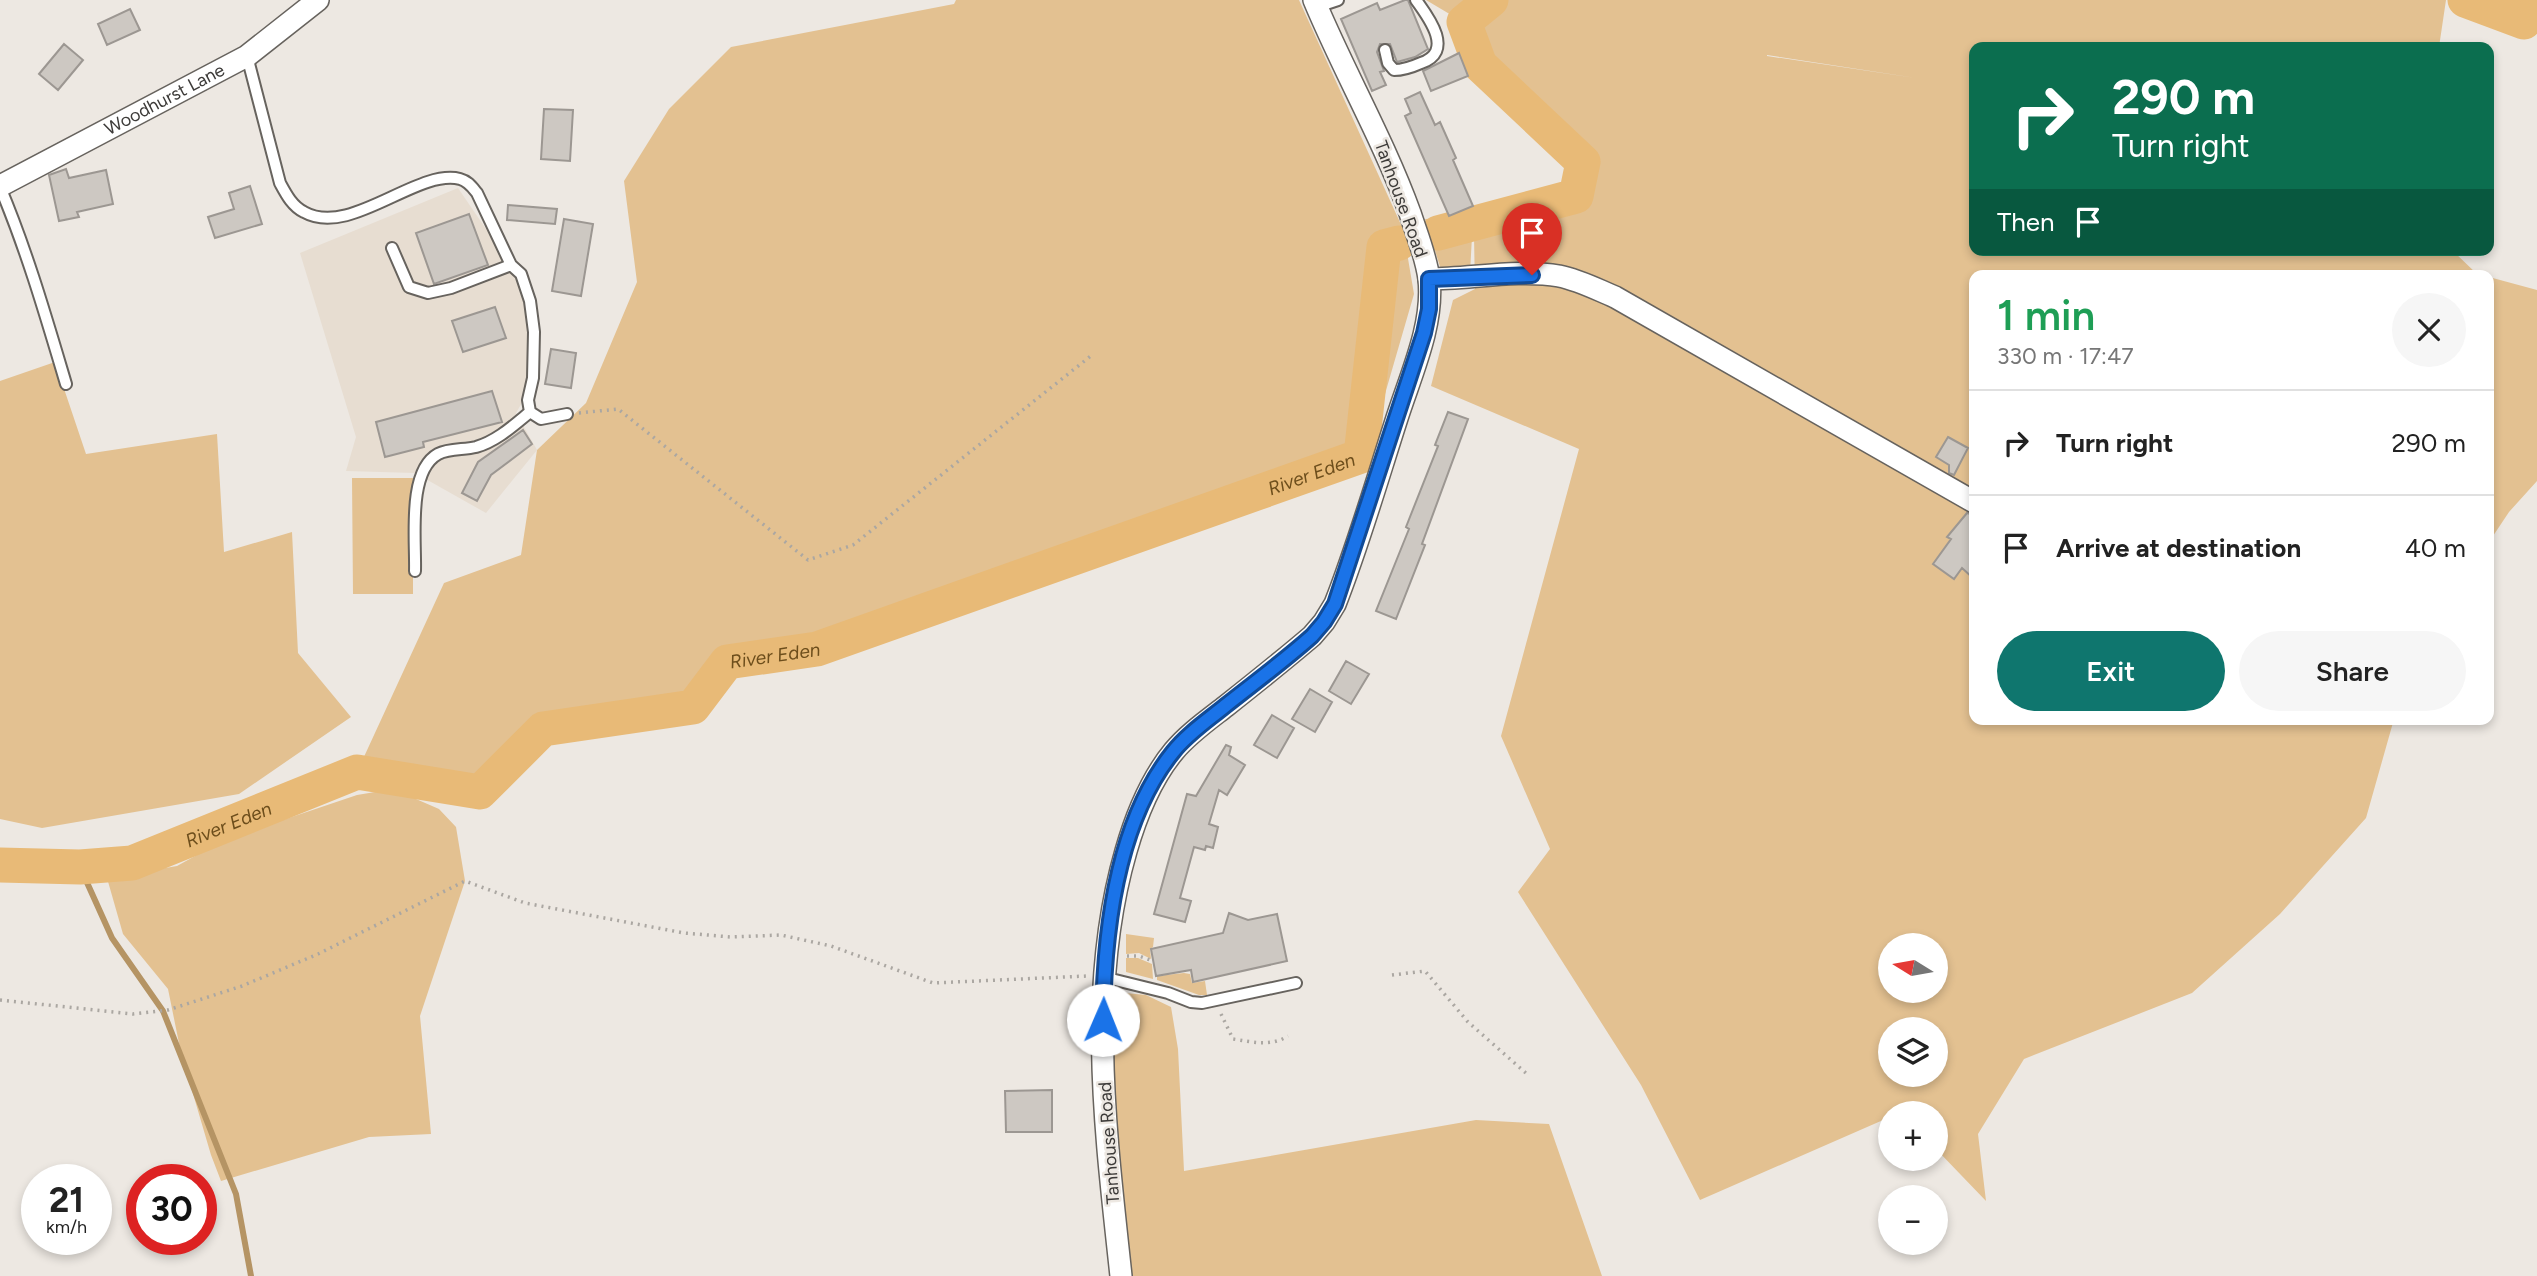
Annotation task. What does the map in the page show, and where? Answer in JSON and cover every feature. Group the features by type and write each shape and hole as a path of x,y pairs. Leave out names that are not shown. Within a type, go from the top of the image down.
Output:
{"street":[{"name":"Woodhurst Lane","path":"0,187 247,56 318,0"},
{"name":"Tanhouse Road","path":"1121,1276 1103,1092 1104,978 1107,935 1118,879 1140,809 1174,751 1198,728 1312,636 1335,604 1424,333 1429,309 1429,279 1423,251 1389,158 1337,53 1316,3"},
{"path":"1429,279 1532,275 1557,276 1580,281 1615,297 1969,499"}],"lane":[{"path":"1316,3 1338,0"},
{"path":"1385,50 1388,63 1394,70 1403,70 1435,56 1439,48 1436,32 1416,0"},
{"path":"247,56 280,183 290,201 304,212 321,218 339,218 445,178 463,179 477,193 510,265 521,274 532,311 534,332 533,378 528,400 530,412 541,419 567,414"},
{"path":"0,187 38,288 66,384"},
{"path":"392,248 409,287 428,293 451,288 510,265"},
{"path":"415,571 417,484 427,463 440,453 478,446 491,440 503,434 530,412"},
{"path":"1104,978 1168,993 1191,1002 1215,1001 1296,983"}],"path":[{"path":"567,414 618,409 808,560 853,545 1092,355"},
{"path":"0,1000 133,1014 168,1010 242,986 318,954 465,881 525,903 684,933 731,937 780,935 831,946 933,983 1104,978 1121,956 1139,956 1153,961"},
{"path":"1392,975 1424,971 1468,1022 1527,1074"},
{"path":"1215,1001 1233,1039 1265,1044 1288,1036"}],"shaded area":[{"path":"956,0 1299,0 1403,229 1414,294 1385,394 1361,456 817,649 728,662 693,707 543,729 480,792 357,772 444,583 521,555 537,450 586,403 637,282 624,181 669,109 731,47 954,4"},
{"path":"1426,0 2446,0 2440,42 1969,42 1969,256 2458,256 2473,270 1969,270 1969,725 2392,725 2366,818 2280,914 2192,993 2024,1059 1978,1134 1986,1201 1948,1161 1948,1101 1878,1101 1878,1122 1700,1200 1641,1085 1518,892 1550,849 1501,736 1579,449 1431,386 1453,300 1475,289 1474,236 1498,219 1576,195 1569,148 1480,65 1463,22","holes":["1767,55 1916,78 1767,56"]},
{"path":"2465,0 2526,0 2524,22"},
{"path":"458,188 518,276 532,332 529,379 524,399 516,413 537,450 486,513 415,473 346,471 356,437 300,253"},
{"path":"1473,218 1470,273 1443,276 1425,219"},
{"path":"2494,278 2537,290 2537,481 2509,512 2494,534"},
{"path":"55,362 86,454 217,434 224,552 292,532 298,653 351,717 239,794 42,828 0,819 0,381"},
{"path":"352,478 413,478 413,594 353,594"},
{"path":"393,789 439,809 456,827 465,881 420,1016 431,1134 369,1137 221,1181 181,1053 168,989 123,934 107,878 177,866 224,840 357,795"},
{"path":"1126,934 1154,938 1153,947 1150,949 1151,959 1139,953 1126,954"},
{"path":"1126,958 1138,958 1152,964 1153,979 1126,972"},
{"path":"1190,974 1192,983 1205,981 1207,995 1199,995 1157,980 1157,976"},
{"path":"1125,993 1146,995 1171,1007 1178,1049 1184,1171 1476,1120 1549,1124 1602,1276 1128,1276 1112,1068 1113,1019 1116,1002"}],"building":[{"path":"1408,0 1428,49 1415,57 1397,62 1390,44 1380,44 1377,52 1384,71 1380,72 1386,85 1372,91 1341,19 1377,3 1380,10"},
{"path":"130,9 140,30 107,45 98,24"},
{"path":"64,44 83,60 58,90 39,74"},
{"path":"1459,53 1468,76 1431,91 1423,71"},
{"path":"1420,92 1435,125 1440,122 1473,206 1449,216 1405,116 1411,113 1405,99"},
{"path":"544,109 573,110 570,161 541,159"},
{"path":"66,169 69,178 106,170 113,204 77,212 79,217 59,221 49,175"},
{"path":"250,186 262,224 215,238 208,217 234,209 229,193"},
{"path":"508,205 557,209 555,224 507,220"},
{"path":"469,214 488,265 434,284 416,233"},
{"path":"564,219 593,224 581,296 552,291"},
{"path":"495,307 506,338 463,352 452,321"},
{"path":"551,349 576,353 571,388 545,384"},
{"path":"492,391 502,422 423,442 424,447 385,457 376,422"},
{"path":"1448,412 1468,419 1422,544 1425,545 1396,619 1376,611 1409,529 1406,527 1438,446 1435,445"},
{"path":"523,430 532,444 491,475 477,501 462,493 478,462"},
{"path":"1948,437 1968,448 1954,475 1949,473 1949,465 1936,457"},
{"path":"1969,514 1969,574 1962,568 1954,579 1933,564 1951,539 1947,537"},
{"path":"1346,661 1369,674 1351,704 1329,691"},
{"path":"1310,689 1332,702 1315,732 1292,719"},
{"path":"1272,715 1294,728 1277,758 1254,745"},
{"path":"1226,745 1231,747 1229,755 1245,765 1227,795 1219,790 1209,824 1218,827 1213,848 1206,846 1205,850 1194,847 1180,898 1191,901 1185,922 1154,914 1187,794 1196,796"},
{"path":"1229,913 1248,920 1277,914 1287,961 1193,982 1191,970 1156,976 1151,949 1223,933"},
{"path":"1052,1090 1052,1132 1006,1132 1005,1091"}],"waterway":[{"name":"River Eden","path":"1438,233 1576,196 1583,162 1480,65 1464,22 1491,0"},
{"name":"River Eden","path":"2465,0 2524,22 2526,0"},
{"name":"River Eden","path":"0,865 80,867 132,863 357,772 480,792 543,729 693,707 727,662 817,649 1361,456 1384,247 1399,243"},
{"path":"80,867 112,938 163,1011 236,1194 251,1276"}],"route":[{"path":"1103,1020 1107,935 1118,879 1140,809 1174,751 1198,728 1312,636 1335,604 1424,333 1429,309 1429,279 1532,275"}]}
